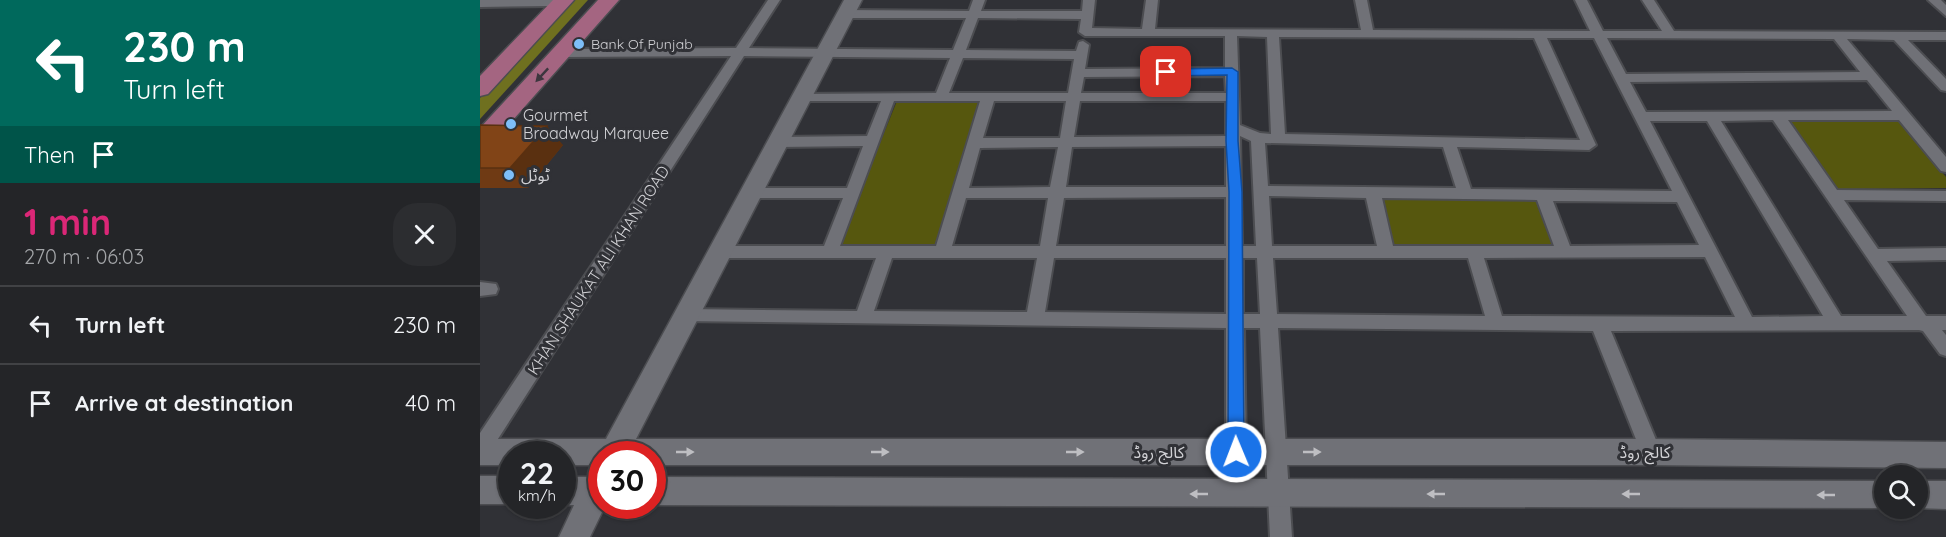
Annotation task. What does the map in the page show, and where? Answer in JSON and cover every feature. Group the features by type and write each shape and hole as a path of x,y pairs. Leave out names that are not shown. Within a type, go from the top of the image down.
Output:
{"main road":[{"path":"480,141 485,125 590,0"},
{"path":"485,125 562,53 609,0"},
{"path":"480,78 556,1"},
{"path":"480,89 556,1"},
{"path":"620,441 850,7"},
{"name":"کالج روڈ","path":"480,451 588,453"},
{"name":"کالج روڈ","path":"666,453 1651,452 1946,455"},
{"path":"480,490 498,490"},
{"path":"666,491 1874,495"},
{"path":"1928,495 1946,495"},
{"path":"574,537 588,511"}],"street":[{"name":"KHAN SHAUKAT ALI KHAN ROAD","path":"480,451 774,0"},
{"path":"941,97 980,0"},
{"path":"1035,318 1089,0"},
{"path":"1148,32 1152,0"},
{"path":"1361,0 1368,34"},
{"path":"1581,0 1680,197 1746,321"},
{"path":"1648,0 1670,34"},
{"path":"1934,0 1946,12"},
{"path":"482,3 556,1"},
{"path":"850,7 975,14 1087,15"},
{"path":"1085,32 1946,36"},
{"path":"974,143 1066,142 1232,134 1258,138 1589,145 1538,33"},
{"path":"1231,34 1235,192 1236,452"},
{"path":"1273,34 1278,138"},
{"path":"1836,34 1946,167"},
{"path":"1897,35 1946,87"},
{"path":"562,53 1080,55"},
{"path":"1078,73 1232,72"},
{"path":"1620,78 1873,76"},
{"path":"802,97 1233,97"},
{"path":"830,252 889,97"},
{"path":"942,252 988,97"},
{"path":"1639,117 1904,116"},
{"path":"1712,117 1834,322"},
{"path":"1778,117 1875,255 1946,348"},
{"path":"1258,138 1281,537"},
{"path":"778,142 872,141"},
{"path":"1448,141 1465,194"},
{"path":"1262,191 1680,197"},
{"path":"959,193 1235,192"},
{"path":"751,193 852,193"},
{"path":"1373,193 1386,252"},
{"path":"1543,195 1564,252"},
{"path":"1833,195 1946,196"},
{"path":"720,252 1710,251"},
{"path":"863,317 886,252"},
{"path":"1474,253 1496,323"},
{"path":"1875,255 1946,254"},
{"path":"687,316 1599,324 1746,321 1946,323"},
{"path":"1599,324 1651,452"}],"shaded area":[{"path":"571,0 588,0 480,119 480,98"},
{"path":"897,101 979,102 935,247 838,246"},
{"path":"1790,122 1899,122 1946,177 1946,188 1838,189"},
{"path":"1384,200 1537,200 1555,250 1393,249"}],"building":[{"path":"480,125 547,126 510,168 480,168"}],"place":[{"name":"Bank Of Punjab","path":"579,44"},
{"name":"Gourmet Broadway Marquee","path":"511,124"},
{"name":"ٹوٹل","path":"509,175"}],"route":[{"path":"1166,72 1232,72 1236,452"}]}
